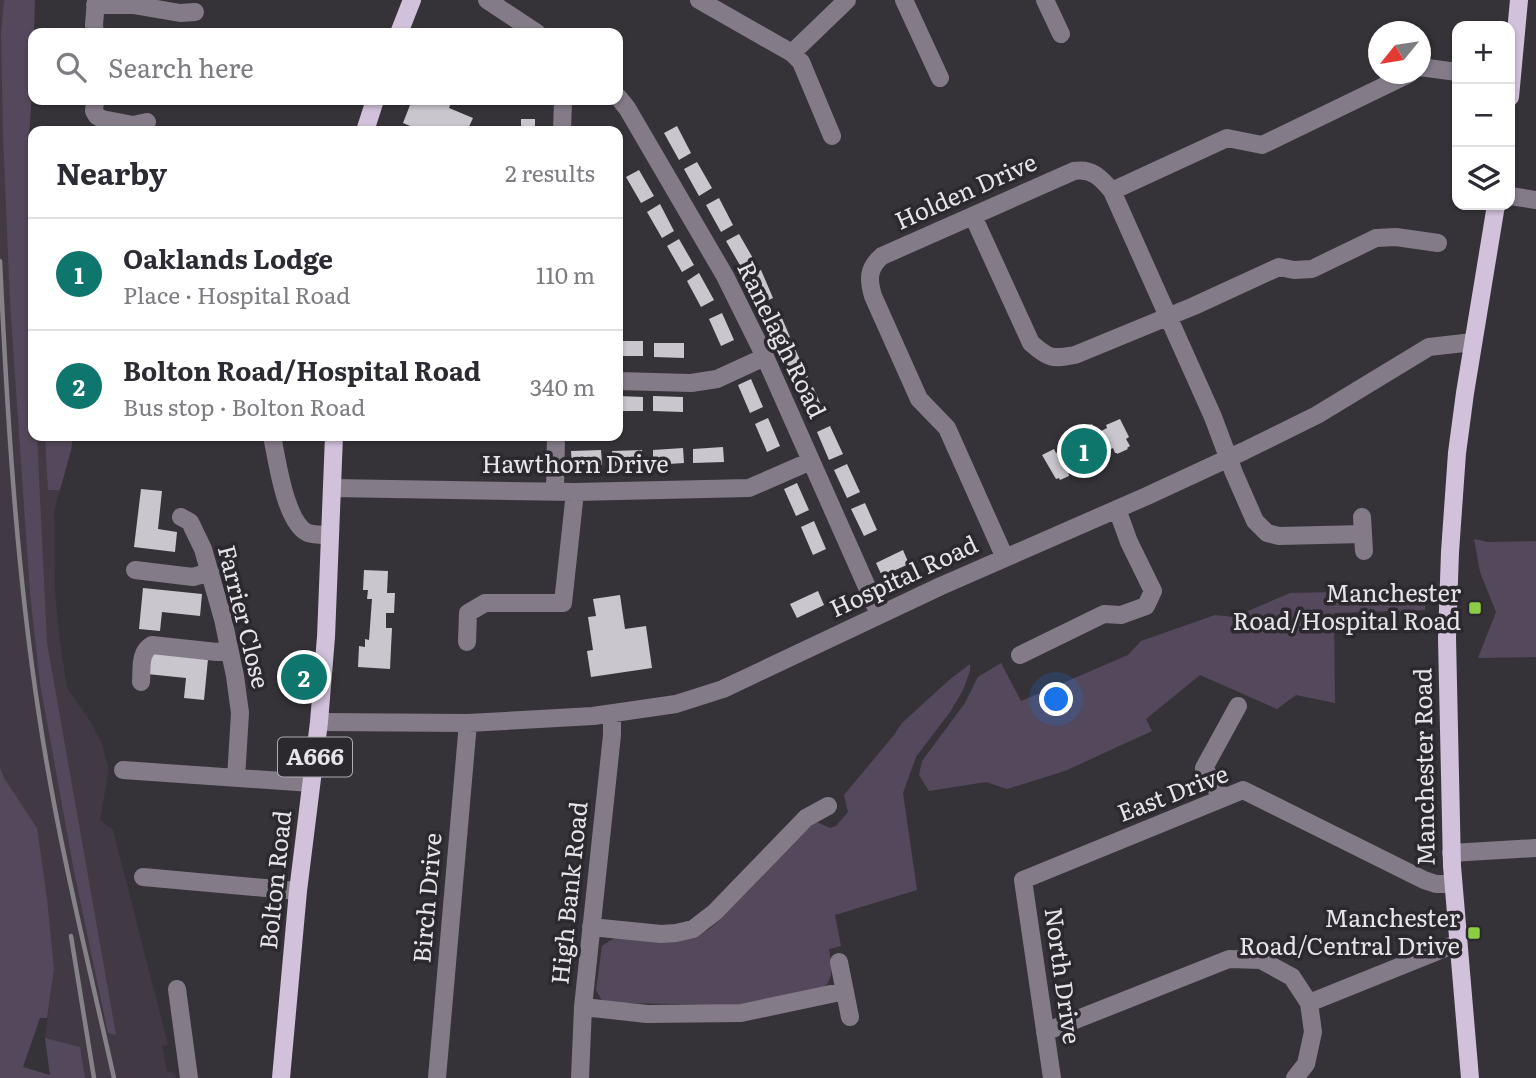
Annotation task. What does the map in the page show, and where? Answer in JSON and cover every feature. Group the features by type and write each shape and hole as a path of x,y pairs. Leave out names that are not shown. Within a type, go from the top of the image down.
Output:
{"main road":[{"path":"401,28 412,0"},
{"path":"1510,84 1518,0"},
{"path":"367,126 373,105"},
{"name":"Manchester Road","path":"1470,1078 1451,853 1447,638 1457,453 1495,210"},
{"name":"Bolton Road","path":"281,1078 298,891 319,722 326,637 334,441"}],"street":[{"path":"487,0 529,28"},
{"path":"699,0 792,53 802,62 832,136"},
{"path":"792,53 847,0"},
{"path":"904,0 940,78"},
{"path":"1045,0 1061,34"},
{"path":"95,28 95,2 133,5 186,19"},
{"path":"1431,68 1452,71"},
{"path":"1112,191 1227,138 1262,145 1388,84"},
{"name":"Ranelagh Road","path":"623,103 725,276 765,358 879,614"},
{"path":"95,105 96,116 102,119 133,125 147,121"},
{"path":"562,126 563,105"},
{"name":"Holden Drive","path":"1004,558 947,428 919,399 873,296 869,274 881,256 1074,171 1084,170 1096,174 1112,191 1213,417 1255,521 1267,533 1279,536 1363,534"},
{"path":"1515,197 1536,200"},
{"path":"973,216 1031,343 1045,355 1059,358 1076,355 1279,267 1312,269 1377,238 1396,237 1438,243"},
{"name":"Hospital Road","path":"319,722 468,723 612,714 676,704 723,689 879,614 1117,509 1317,415 1429,347 1473,342"},
{"path":"623,382 691,383 717,379 765,358"},
{"path":"273,441 283,491 300,528 308,533 330,535"},
{"path":"555,491 556,441"},
{"name":"Hawthorn Drive","path":"332,488 575,492 749,488 811,461"},
{"path":"467,642 468,612 485,603 563,604 575,492"},
{"path":"1020,655 1104,614 1121,615 1146,606 1153,591 1129,542 1117,509"},
{"name":"Farrier Close","path":"181,517 190,522 203,549 223,619 240,713 236,778"},
{"path":"135,570 193,577 210,572"},
{"path":"141,682 142,655 148,646 217,652 229,650"},
{"path":"1222,798 1204,768 1238,706"},
{"name":"High Bank Road","path":"580,1078 583,1007 612,714"},
{"name":"Birch Drive","path":"437,1078 468,723"},
{"path":"123,771 312,783"},
{"name":"East Drive","path":"1023,880 1243,790 1424,880 1436,884 1453,884"},
{"path":"591,927 661,934 693,929 715,912 806,818 828,806"},
{"path":"1451,853 1536,848"},
{"path":"144,877 298,891"},
{"name":"North Drive","path":"1023,880 1052,1078"},
{"path":"1309,1003 1458,943"},
{"path":"1045,1032 1229,959 1261,960 1292,977 1309,1003 1313,1032 1306,1064 1295,1078"},
{"path":"839,962 850,1017"},
{"path":"177,989 188,1078"},
{"path":"583,1007 647,1014 741,1013 845,991"}],"shaded area":[{"path":"0,0 34,0 34,28 28,28 28,105 31,105 28,126 28,441 72,441 54,512 55,592 67,688 102,744 108,774 100,820 113,830 168,1045 162,1046 167,1071 175,1073 176,1078 50,1078 45,1038 54,970 0,767"},
{"path":"4,0 35,0 34,28 28,28 28,105 31,105 28,126 28,441 37,441 47,643 116,1035 108,1033 74,871 40,683 30,593 10,302 1,35"},
{"path":"45,441 72,441 60,490 48,490"},
{"path":"1474,539 1488,542 1536,541 1536,657 1478,658 1496,612 1480,572"},
{"path":"1426,590 1425,610 1334,613 1335,703 1296,695 1277,709 1200,675 1146,719 1152,731 1065,771 1007,789 986,782 929,791 919,775 922,761 965,703 978,677 1001,663 1021,701 1128,655 1141,641 1215,615 1234,617 1290,593"},
{"path":"970,664 963,690 916,757 903,793 917,890 835,915 841,946 829,949 831,974 824,988 743,1005 608,1003 601,999 596,990 602,946 616,937 677,941 690,939 708,930 813,822 830,828 836,826 848,812 844,795 902,723"},
{"path":"0,767 4,778 37,828 54,970 47,1018 40,1018 23,1067 50,1075 45,1038 80,1047 85,1078 0,1078"}],"building":[{"path":"410,105 450,105 449,108 473,118 469,126 410,126 403,123"},
{"path":"521,119 535,119 535,126 521,126"},
{"path":"677,126 691,153 679,160 664,133"},
{"path":"697,162 712,188 699,196 684,169"},
{"path":"639,170 654,196 641,203 626,177"},
{"path":"719,198 733,225 721,232 706,205"},
{"path":"660,204 674,231 662,238 647,212"},
{"path":"739,234 754,260 741,267 726,241"},
{"path":"679,239 694,265 682,272 667,246"},
{"path":"761,270 773,298 760,304 747,276"},
{"path":"699,273 714,300 701,307 687,281"},
{"path":"778,309 790,337 777,343 765,315"},
{"path":"722,313 734,340 721,346 709,319"},
{"path":"623,341 643,341 643,356 623,356"},
{"path":"654,343 684,343 684,358 654,357"},
{"path":"795,349 808,377 795,383 782,355"},
{"path":"751,379 763,407 750,413 738,385"},
{"path":"813,387 825,414 812,420 799,393"},
{"path":"623,396 643,397 643,411 623,411"},
{"path":"653,396 683,397 683,412 653,411"},
{"path":"768,418 780,446 767,452 755,424"},
{"path":"1120,419 1129,437 1126,439 1130,446 1128,449 1117,454 1113,448 1068,470 1069,476 1056,479 1042,455 1054,449 1056,453 1069,447 1065,437 1092,424 1097,433 1107,428 1106,425"},
{"path":"830,426 843,454 829,460 817,432"},
{"path":"723,447 724,462 693,463 693,449"},
{"path":"683,448 684,463 653,465 653,450"},
{"path":"601,450 602,465 572,466 571,451"},
{"path":"642,450 643,464 613,466 612,451"},
{"path":"847,464 860,492 847,498 834,470"},
{"path":"797,483 809,510 796,516 784,489"},
{"path":"141,489 162,491 158,529 177,532 175,552 134,547"},
{"path":"865,503 877,530 864,536 851,509"},
{"path":"814,521 826,549 813,555 801,527"},
{"path":"903,550 909,564 882,576 876,563"},
{"path":"364,570 388,571 387,593 395,593 394,613 386,613 386,628 392,628 390,669 358,667 359,646 365,647 365,639 369,640 372,599 367,599 368,590 363,590"},
{"path":"143,588 202,594 200,616 162,612 160,631 139,629"},
{"path":"818,591 824,605 797,618 790,604"},
{"path":"620,595 625,629 646,626 652,668 591,677 587,651 593,650 588,617 596,616 593,599"},
{"path":"150,653 208,659 204,700 184,698 186,678 147,674"}],"railway":[{"path":"0,261 14,488 31,659 73,897 114,1078"},
{"path":"71,936 94,1078"}],"place":[{"name":"Oaklands Lodge","path":"1084,451"},
{"name":"Manchester Road/Hospital Road","path":"1475,608"},
{"name":"Bolton Road/Hospital Road","path":"304,677"},
{"name":"Manchester Road/Central Drive","path":"1474,933"}]}
